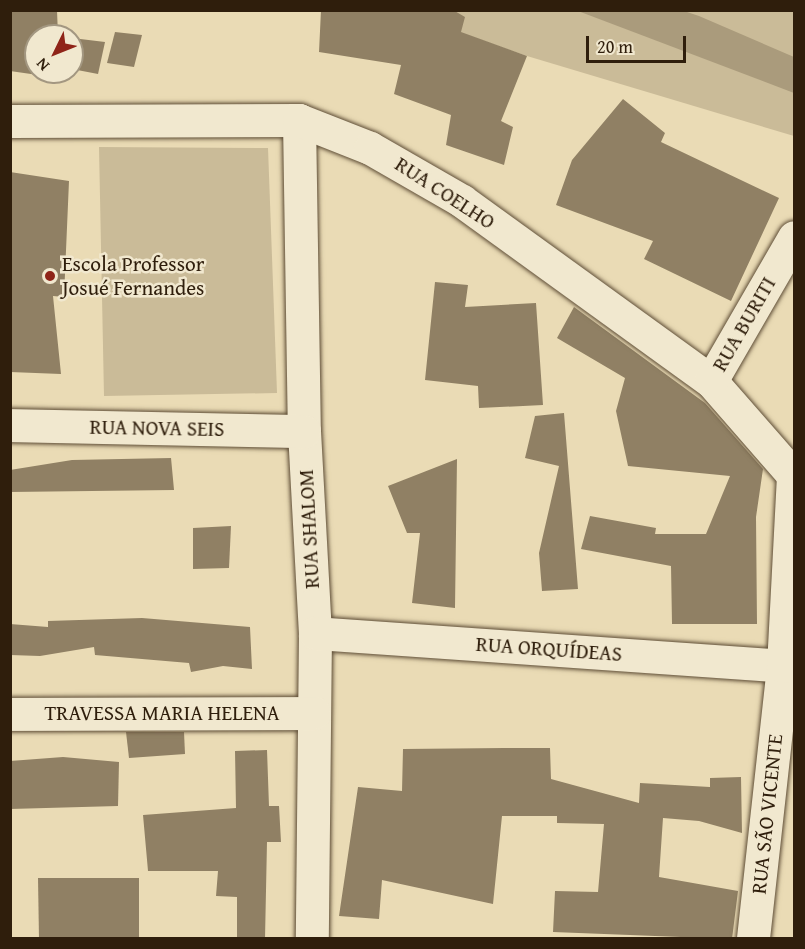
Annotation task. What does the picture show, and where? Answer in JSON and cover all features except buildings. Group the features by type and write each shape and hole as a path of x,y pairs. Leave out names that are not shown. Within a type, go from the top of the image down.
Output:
{"street":[{"name":"RUA COELHO","path":"10,121 299,120 419,172 711,381 794,476"},
{"name":"RUA SHALOM","path":"299,120 304,431 315,633 312,939"},
{"name":"RUA BURITI","path":"711,381 793,243"},
{"name":"RUA NOVA SEIS","path":"10,425 304,431"},
{"name":"RUA SÃO VICENTE","path":"753,939 783,666 794,476"},
{"name":"RUA ORQUÍDEAS","path":"315,633 783,666"},
{"name":"TRAVESSA MARIA HELENA","path":"10,714 314,713"}],"shaded area":[{"path":"399,11 794,11 794,136 527,56"},
{"path":"578,11 684,11 699,16 794,57 794,93"},
{"path":"99,147 268,148 277,393 104,396"}],"place":[{"name":"Escola Professor Josué Fernandes","path":"50,276"}]}
